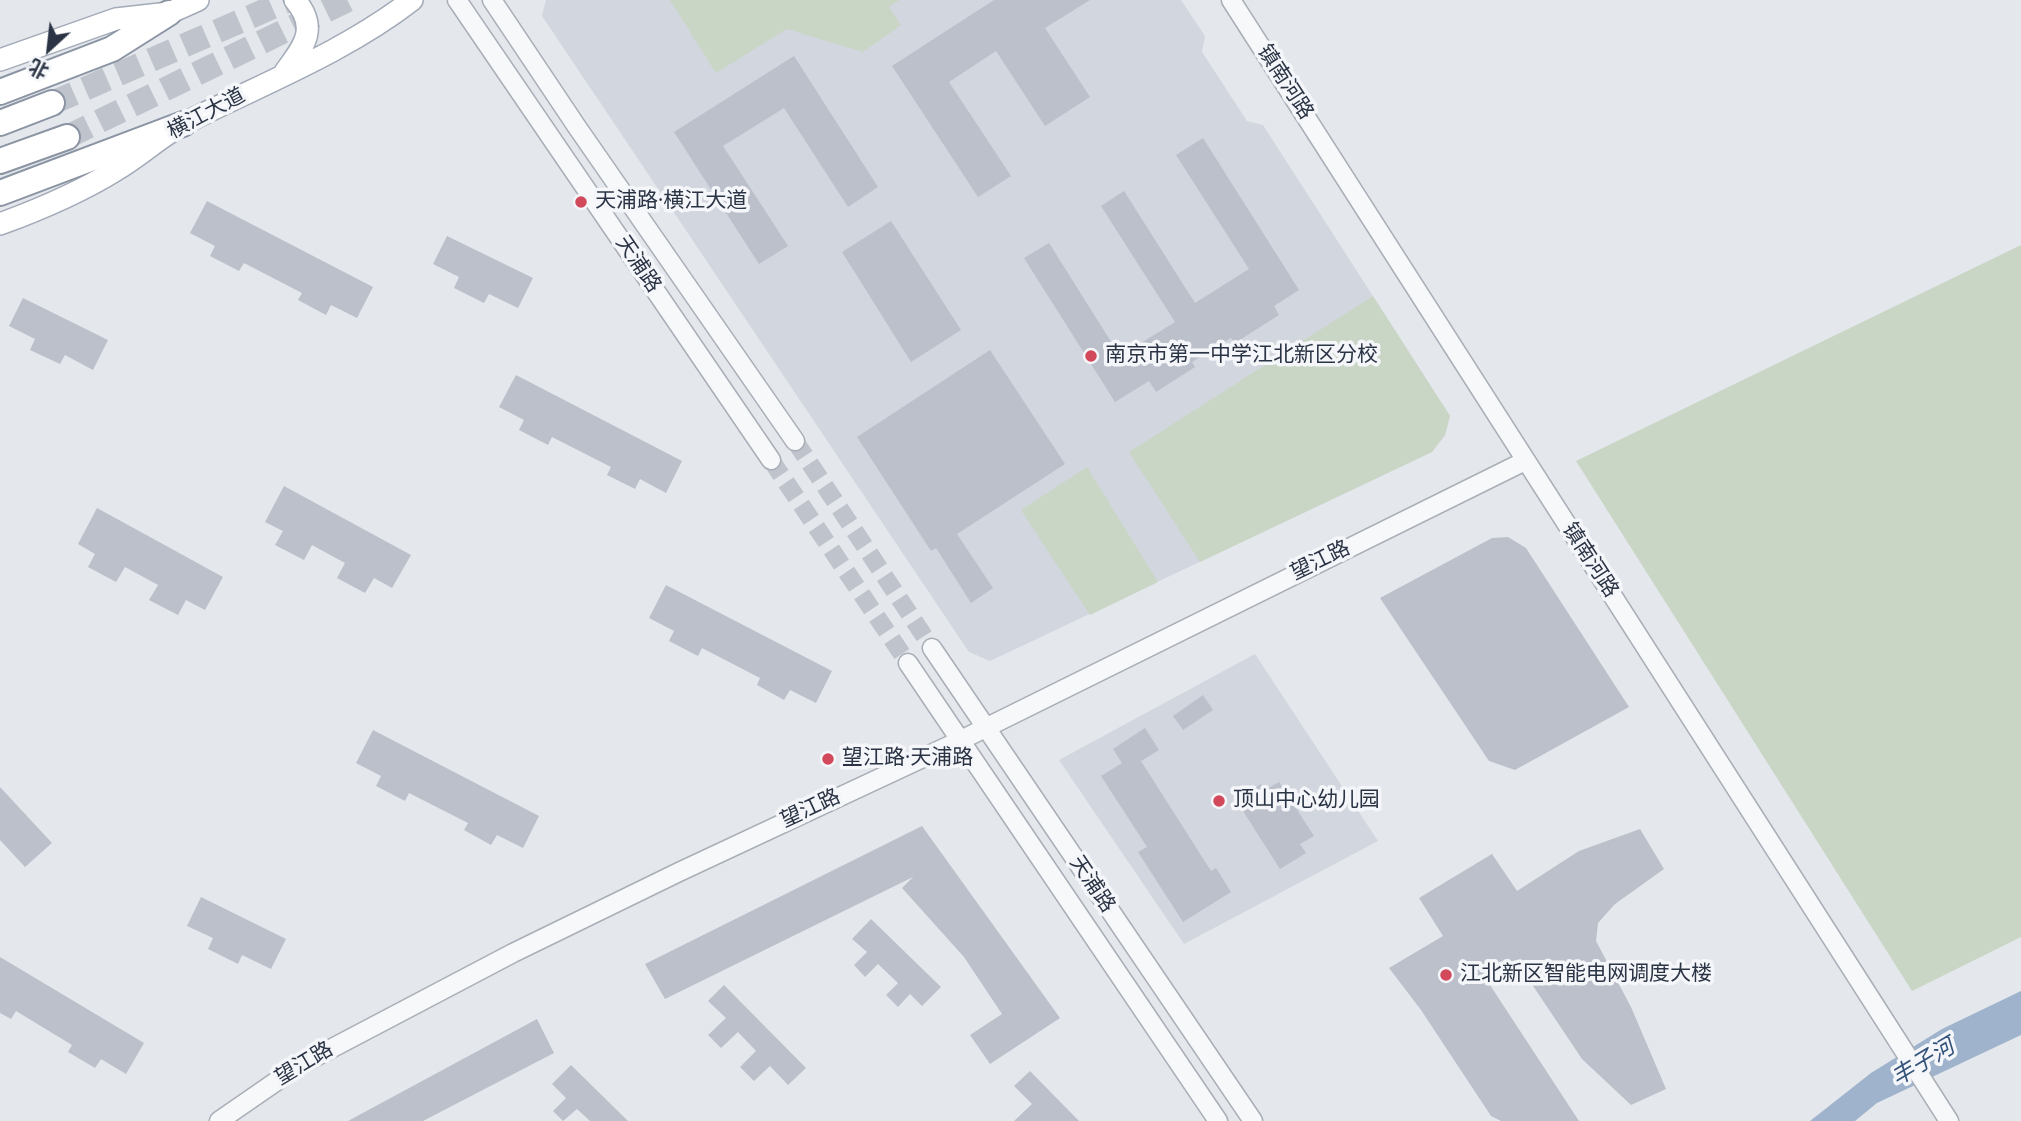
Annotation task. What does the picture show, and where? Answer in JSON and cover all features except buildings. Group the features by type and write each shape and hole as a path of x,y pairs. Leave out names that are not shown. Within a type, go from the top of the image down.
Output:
{"highway":[{"path":"0,92 112,49 169,13"},
{"path":"0,123 52,103"},
{"path":"0,193 39,181 183,124"},
{"path":"0,161 67,137"}],"main road":[{"path":"0,60 116,19 169,13 198,0"},
{"path":"282,76 304,47 309,28 304,10 295,0"},
{"name":"横江大道","path":"0,224 64,199 117,170 183,124 384,22 412,0"}],"street":[{"name":"天浦路","path":"457,0 771,460"},
{"name":"天浦路","path":"492,0 795,441"},
{"name":"镇南河路","path":"1231,0 1949,1120"},
{"name":"望江路","path":"219,1121 300,1065 513,953 959,741 1525,461"},
{"name":"天浦路","path":"932,648 1253,1121"},
{"name":"天浦路","path":"908,663 1218,1121"}],"shaded area":[{"name":"南京市第一中学江北新区分校","path":"546,0 1181,0 1205,36 1202,52 1247,121 1263,125 1450,416 1445,435 1432,452 990,661 969,652 542,16"},
{"name":"顶山中心幼儿园","path":"1255,654 1378,841 1184,944 1059,760"}],"green space":[{"path":"670,0 899,0 889,7 901,25 863,52 787,29 716,73"},
{"path":"2021,245 2021,937 1912,991 1576,461"},
{"path":"1373,296 1450,416 1445,435 1432,452 1200,562 1129,452"},
{"path":"1087,467 1158,582 1090,615 1021,510"}],"water":[{"name":"丰子河","path":"2021,991 2021,1035 1877,1103 1855,1121 1810,1121 1871,1073 1942,1029"}],"tunnel":[{"path":"52,103 289,0"},
{"path":"67,137 348,0"},
{"path":"795,441 932,648"},
{"path":"771,460 908,663"}],"place":[{"name":"天浦路·横江大道","path":"581,202"},
{"name":"南京市第一中学江北新区分校","path":"1091,356"},
{"name":"望江路·天浦路","path":"828,759"},
{"name":"顶山中心幼儿园","path":"1219,801"},
{"name":"江北新区智能电网调度大楼","path":"1446,975"}]}
